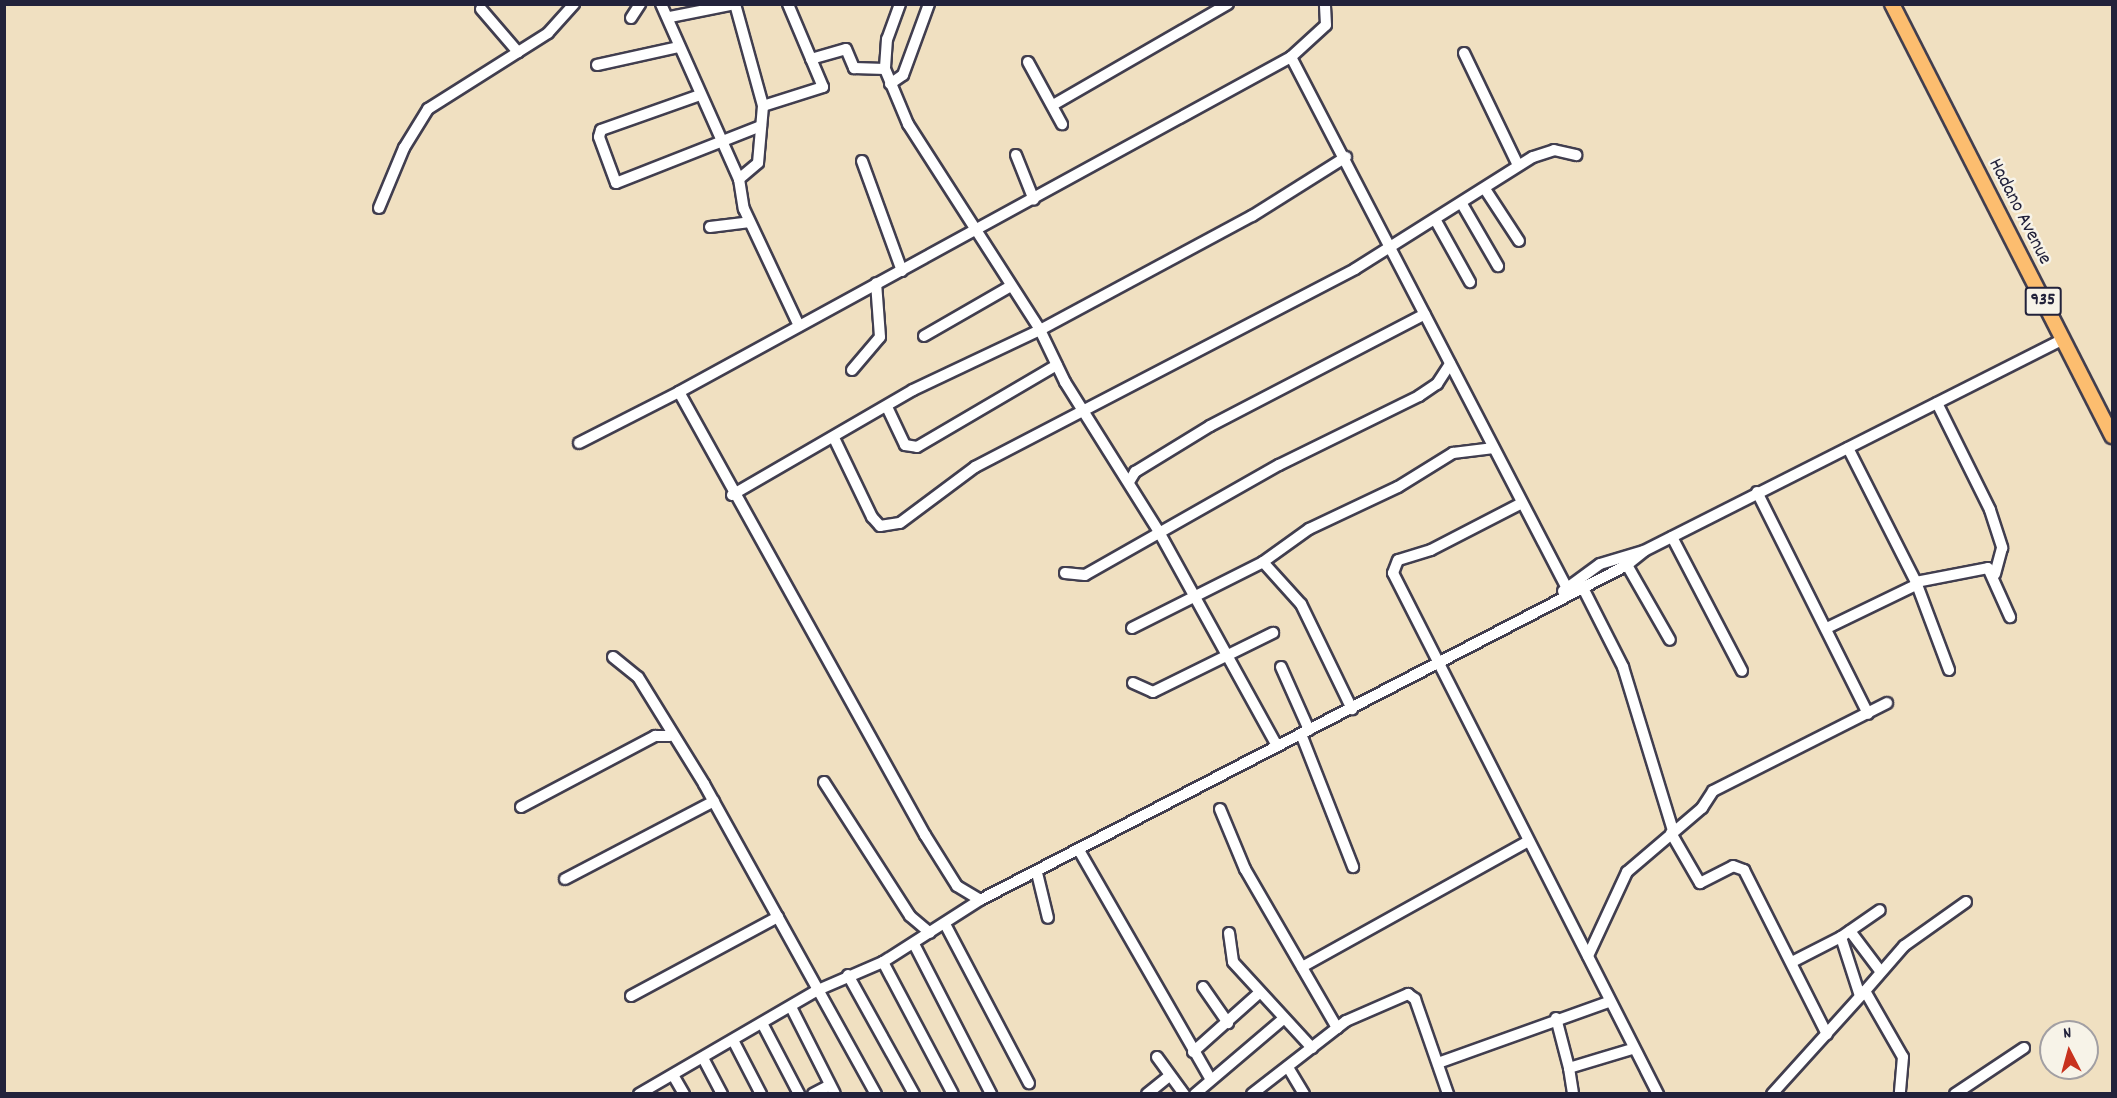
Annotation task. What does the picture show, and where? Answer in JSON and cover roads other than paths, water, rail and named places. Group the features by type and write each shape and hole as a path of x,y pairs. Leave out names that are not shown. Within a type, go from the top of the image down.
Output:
{"main road":[{"name":"Hadano Avenue","path":"1892,4 2112,436"}],"street":[{"path":"380,208 404,148 428,109 548,33 574,4"},
{"path":"631,18 640,4"},
{"path":"661,4 670,16 678,47 723,140 739,179 748,222 800,326"},
{"path":"670,16 735,4 763,106 758,163 739,179"},
{"path":"763,106 822,89 788,4"},
{"path":"900,4 887,39 885,69 908,124 976,228 1040,330 1057,365 1087,409 1159,532 1277,746"},
{"path":"890,84 903,75 929,4"},
{"path":"1053,105 1228,4"},
{"path":"579,443 679,392 902,271 976,228 1034,200 1291,57 1326,25 1325,4"},
{"path":"481,9 518,52"},
{"path":"597,65 678,47"},
{"path":"811,59 846,49 854,68 885,69"},
{"path":"1464,53 1518,165"},
{"path":"1291,57 1393,247 1565,593"},
{"path":"1028,62 1062,124"},
{"path":"700,94 601,130 599,137 616,183 760,126"},
{"path":"834,438 872,517 880,526 891,527 975,467 1393,247 1485,189 1518,165 1545,152 1576,155"},
{"path":"1016,155 1034,200"},
{"path":"732,495 887,407 1040,330 1252,216 1346,157"},
{"path":"862,160 902,271"},
{"path":"1485,189 1519,241"},
{"path":"1462,204 1498,266"},
{"path":"1436,221 1470,282"},
{"path":"710,227 748,222"},
{"path":"852,370 880,337 876,284"},
{"path":"924,336 1011,286"},
{"path":"1129,482 1135,472 1321,366 1425,314"},
{"path":"641,1093 734,1042 818,990 848,975 883,962 914,944 945,924 968,902 980,900 1080,852 1277,746 1352,709 1565,593 1600,564 1644,551 2063,339"},
{"path":"1065,573 1085,574 1159,532 1419,396 1437,384 1450,364"},
{"path":"887,407 905,445 917,447 1057,365"},
{"path":"679,392 732,495 925,835 968,902"},
{"path":"1937,403 1990,510 2002,548 1992,568 2010,617"},
{"path":"1132,628 1263,562 1309,529 1398,487 1453,453 1492,448"},
{"path":"1848,448 1916,583 1949,670"},
{"path":"1120,468 1135,472"},
{"path":"1757,492 1829,627 1868,714"},
{"path":"1520,504 1393,565 1438,663 1588,956 1608,1002 1658,1094"},
{"path":"1672,537 1743,671"},
{"path":"1565,593 1583,588 1627,565 1644,551"},
{"path":"1263,562 1301,604 1352,709"},
{"path":"1627,565 1670,640"},
{"path":"1829,627 1916,583 1992,568"},
{"path":"1583,588 1623,667 1672,832 1700,883 1733,866 1744,870 1794,961 1827,1034"},
{"path":"1133,683 1154,692 1227,658 1273,633"},
{"path":"613,657 638,677 670,736 714,801 876,1094"},
{"path":"1281,666 1353,867"},
{"path":"1588,956 1616,886 1672,832 1705,805 1713,790 1887,703"},
{"path":"521,807 655,736 670,736"},
{"path":"824,782 910,916 930,933"},
{"path":"565,879 714,801"},
{"path":"1220,809 1245,869 1337,1028"},
{"path":"1302,967 1528,841"},
{"path":"1080,852 1210,1078"},
{"path":"1037,873 1048,918"},
{"path":"1772,1094 1904,946 1966,902"},
{"path":"1794,961 1846,934 1880,910"},
{"path":"631,996 778,917"},
{"path":"945,924 1029,1083"},
{"path":"1229,933 1233,962 1259,993 1312,1048"},
{"path":"1846,934 1881,972"},
{"path":"1846,934 1863,994 1903,1057 1900,1094"},
{"path":"914,944 991,1094"},
{"path":"883,962 953,1094"},
{"path":"848,975 914,1094"},
{"path":"1203,987 1228,1023"},
{"path":"1193,1052 1259,993"},
{"path":"1252,1094 1289,1069 1337,1028 1411,994 1448,1094"},
{"path":"1438,1063 1556,1018 1608,1002"},
{"path":"791,1007 833,1089 813,1094"},
{"path":"1556,1018 1573,1094"},
{"path":"1195,1094 1210,1078 1283,1019"},
{"path":"763,1025 799,1094"},
{"path":"734,1042 761,1094"},
{"path":"1955,1094 2024,1048"},
{"path":"1569,1068 1632,1049"},
{"path":"1157,1057 1184,1094"},
{"path":"703,1058 722,1094"},
{"path":"1289,1069 1304,1094"},
{"path":"673,1075 684,1094"},
{"path":"1147,1094 1169,1076"}]}
